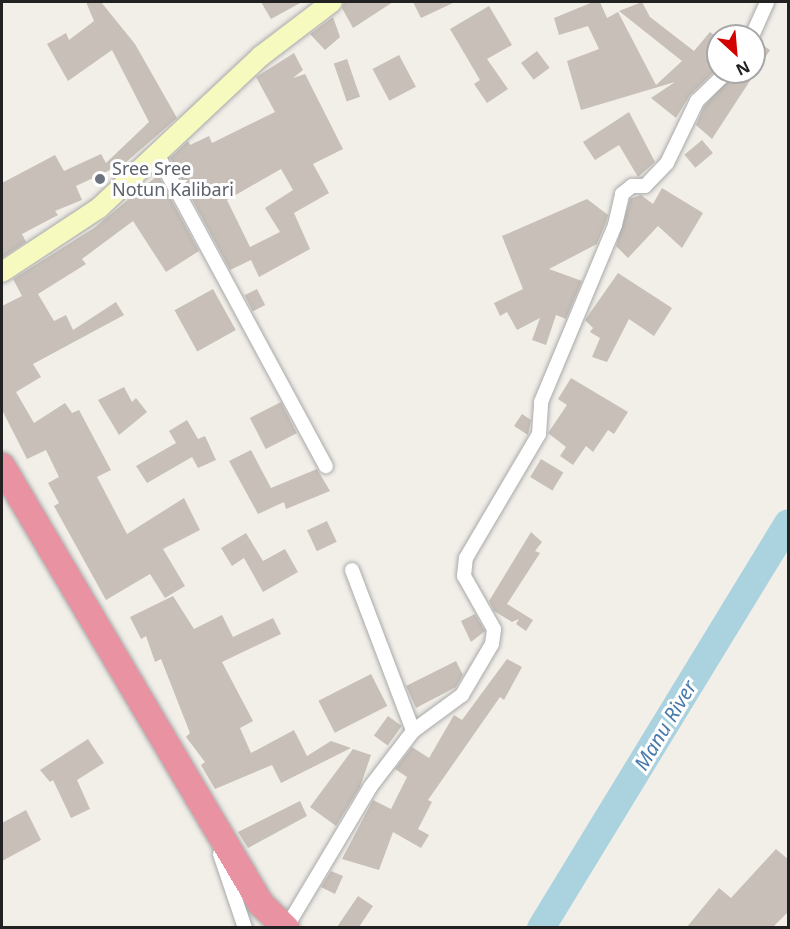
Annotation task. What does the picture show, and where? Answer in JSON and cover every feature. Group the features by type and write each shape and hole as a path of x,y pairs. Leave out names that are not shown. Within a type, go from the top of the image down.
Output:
{"highway":[{"path":"2,466 261,904 286,927"}],"main road":[{"path":"2,272 99,208 261,56 332,2"}],"street":[{"path":"757,24 767,2"},
{"path":"286,927 371,786 413,731 462,695 492,644 494,630 464,576 466,558 540,434 541,402 615,225 622,194 632,186 645,186 667,163 697,101 715,84"},
{"path":"157,154 326,466"},
{"path":"352,570 413,731"},
{"path":"198,800 245,927"}],"building":[{"path":"86,2 101,2 135,44 177,118 125,163 76,186 82,200 55,211 58,215 22,234 26,242 2,258 2,183 55,155 64,171 101,154 106,163 149,122 112,50 68,81 47,44 66,33 69,40 94,21"},
{"path":"261,2 302,2 271,19"},
{"path":"344,2 393,2 353,28 342,8"},
{"path":"413,2 455,2 421,18"},
{"path":"593,2 600,2 607,18 618,12 656,85 682,61 619,11 642,2 650,17 694,51 706,37 706,80 690,95 676,118 651,98 675,82 581,110 567,61 599,49 588,26 559,35 554,18"},
{"path":"489,6 512,45 487,59 508,89 487,103 474,84 480,80 450,29"},
{"path":"333,17 340,37 325,50 310,34"},
{"path":"537,51 550,68 534,80 521,63"},
{"path":"294,53 303,70 293,78 305,74 343,149 313,164 329,193 294,213 310,249 259,277 251,260 230,270 170,158 188,141 190,145 209,136 212,143 275,112 256,77","holes":["281,169 293,190 265,208 280,232 250,247 227,200"]},
{"path":"399,55 416,87 389,101 373,69"},
{"path":"347,59 360,97 347,101 334,64"},
{"path":"725,84 748,84 712,139 696,125 704,106"},
{"path":"629,112 655,162 638,177 619,145 595,160 583,142"},
{"path":"702,140 713,153 695,168 684,155"},
{"path":"158,175 199,251 166,272 133,221 82,259 86,264 38,294 54,321 66,315 73,330 116,302 124,315 33,364 41,377 16,392 34,423 65,403 72,413 79,410 111,470 97,477 127,534 184,498 200,530 163,549 185,586 165,598 150,574 106,600 54,506 59,503 48,483 59,477 46,450 27,459 2,410 2,306 22,296 13,279 94,228"},
{"path":"662,188 703,213 682,248 658,226 628,258 616,246 630,199 641,195 653,204"},
{"path":"587,199 608,215 597,244 549,269 582,281 566,319 556,315 546,345 532,340 540,318 517,330 507,312 500,316 494,303 523,289 502,236"},
{"path":"618,273 672,308 654,336 629,319 607,362 592,357 600,338 590,332 593,328 585,320"},
{"path":"213,289 236,330 197,351 175,310"},
{"path":"257,289 265,305 253,311 245,295"},
{"path":"571,378 628,412 614,434 608,430 593,452 586,446 573,465 560,456 566,447 548,433 567,405 558,399"},
{"path":"124,387 132,402 136,398 147,412 119,435 98,400"},
{"path":"281,402 297,433 266,449 250,418"},
{"path":"522,414 531,420 528,435 514,426"},
{"path":"187,420 198,439 205,436 216,460 198,468 192,457 147,483 136,466 176,443 169,431"},
{"path":"251,450 271,488 317,469 330,491 286,509 284,502 258,514 229,461"},
{"path":"541,459 563,472 552,490 530,477"},
{"path":"327,521 337,542 317,551 307,530"},
{"path":"531,532 542,542 535,551 540,553 507,604 533,620 526,631 516,624 519,619 512,622 494,611 489,601"},
{"path":"246,533 263,561 285,549 298,572 263,592 244,558 232,566 221,548"},
{"path":"173,596 194,629 222,615 233,637 273,618 281,634 222,662 253,721 240,728 251,753 294,730 307,756 331,741 351,748 281,783 272,765 215,789 201,765 205,762 186,737 190,733 161,659 155,662 146,636 141,639 130,617"},
{"path":"475,614 485,631 471,642 461,621"},
{"path":"507,659 522,667 504,700 500,697 428,800 432,802 418,829 429,835 421,848 393,832 379,870 342,859 373,800 391,809 407,777 395,769 412,747 429,758 454,715 462,720"},
{"path":"456,661 463,675 456,687 416,708 406,686"},
{"path":"371,674 387,706 335,733 318,701"},
{"path":"388,716 402,726 388,745 374,735"},
{"path":"88,739 104,763 77,780 90,809 71,818 53,780 50,782 40,770"},
{"path":"353,749 371,755 360,787 336,826 310,807"},
{"path":"300,801 307,816 248,848 238,832"},
{"path":"26,810 41,840 2,861 2,823"},
{"path":"776,849 789,860 789,911 773,927 687,927 719,888 731,898"},
{"path":"331,871 343,876 335,894 321,887"},
{"path":"358,896 373,906 359,927 337,927"}],"waterway":[{"name":"Manu River","path":"541,928 788,523"}],"place":[{"name":"Sree Sree Notun Kalibari","path":"100,179"}]}
